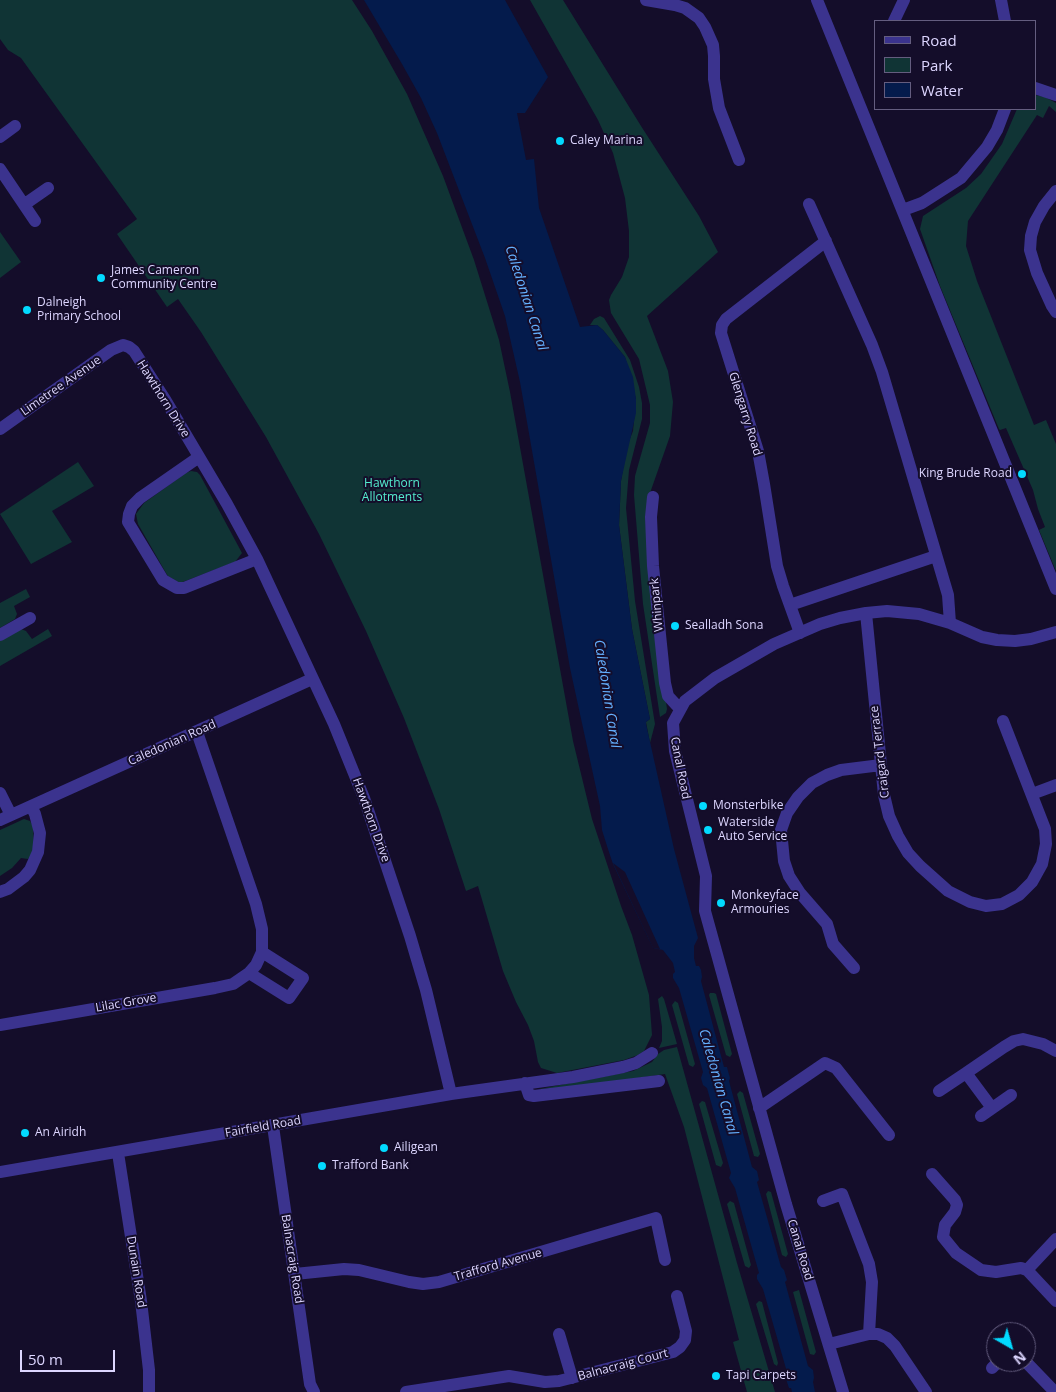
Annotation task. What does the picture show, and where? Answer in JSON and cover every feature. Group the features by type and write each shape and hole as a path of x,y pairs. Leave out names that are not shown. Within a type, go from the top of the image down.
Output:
{"street":[{"path":"646,0 685,8 699,18 706,27 713,45 714,79 719,108 739,160"},
{"path":"817,0 1056,590"},
{"path":"894,20 904,0"},
{"path":"1001,0 1004,20"},
{"path":"1036,88 1056,94"},
{"path":"903,210 922,203 961,178 987,147 997,130 1005,110"},
{"path":"0,137 15,126"},
{"path":"0,169 35,221"},
{"path":"25,204 48,188"},
{"path":"1056,191 1044,206 1035,222 1030,250 1037,273 1056,312"},
{"path":"809,204 882,372 948,595 950,623"},
{"name":"Glengarry Road","path":"800,633 777,566 758,451 721,333 722,325 726,319 826,241"},
{"name":"Limetree Avenue","path":"0,429 111,350 123,344"},
{"name":"Hawthorn Drive","path":"123,344 134,351 166,400 257,559 349,761 382,848 426,990 451,1094"},
{"path":"199,457 140,498 132,506 128,514 128,522 162,580 177,588 184,588 257,559"},
{"name":"Whinpark","path":"652,497 653,566 665,683 668,696 680,709"},
{"path":"790,605 936,556"},
{"name":"Canal Road","path":"843,1392 797,1241 705,911 706,876 674,751 673,723 685,700 715,678 774,644 840,618 866,613 908,612 950,623 982,637 997,640 1015,641 1032,639 1056,632"},
{"name":"Craigard Terrace","path":"866,613 884,795 889,816 908,853 920,866 948,890 970,902 986,906 1002,904 1019,895 1032,882 1042,864 1046,844 1045,829 1003,721"},
{"path":"0,635 30,618"},
{"name":"Caledonian Road","path":"5,818 312,679"},
{"path":"197,732 256,904 262,929 262,952 303,978 289,998 249,973"},
{"path":"854,968 833,944 827,924 800,893 789,876 784,861 781,830 787,813 798,797 812,783 841,770 881,766"},
{"path":"1032,794 1056,785"},
{"path":"0,793 5,818"},
{"path":"0,892 24,878 38,852 40,833 31,806"},
{"name":"Lilac Grove","path":"0,1025 233,984 249,973 256,965 262,952"},
{"path":"939,1091 1014,1042 1023,1039 1043,1044 1056,1051"},
{"name":"Fairfield Road","path":"0,1172 451,1094 573,1077 624,1067 636,1063 652,1053"},
{"path":"759,1108 825,1063 836,1068 889,1135"},
{"path":"966,1073 987,1112 1011,1095"},
{"path":"525,1083 528,1094 534,1096 659,1081"},
{"name":"Balnacraig Road","path":"273,1126 310,1384 314,1392"},
{"name":"Dunain Road","path":"118,1153 141,1301 149,1370 149,1392"},
{"path":"932,1174 955,1200 957,1205 955,1212 945,1225 943,1237 956,1253 981,1270 996,1272 1021,1268 1027,1270 1056,1301"},
{"path":"823,1201 842,1194 869,1264 872,1282 869,1334"},
{"name":"Trafford Avenue","path":"295,1274 359,1270 409,1282 431,1283 662,1217 665,1260"},
{"path":"1027,1270 1056,1239"},
{"name":"Balnacraig Court","path":"406,1392 509,1376 545,1382 572,1378 673,1352 685,1340 686,1330 677,1296"},
{"name":"Balnacraig Court","path":"559,1334 572,1378"},
{"path":"829,1344 869,1334 878,1334 887,1338 895,1346 926,1392"},
{"path":"1036,1372 1055,1392"}],"green space":[{"name":"Hawthorn Allotments","path":"0,0 352,0 372,31 407,94 443,176 474,260 499,340 573,741 592,819 632,935 649,995 652,1035 644,1051 638,1055 624,1060 557,1073 541,1068 528,1025 503,971 478,886 466,891 439,809 404,718 366,631 319,534 266,437 201,332 178,299 167,307 117,234 137,219 21,58 8,50 0,39"},
{"path":"530,0 563,0 699,216 718,252 647,316 668,371 673,402 670,436 650,493 661,667 667,709 666,713 660,717 643,604 634,495 635,476 650,423 650,405 639,359 611,313 609,300 622,277 629,257 629,231 625,198 613,153 598,120"},
{"path":"1036,95 1045,97 1056,103 1056,112 1049,106 1043,118 1037,115 968,221 966,246 977,281 1034,425 1046,420 1056,444 1056,571 1039,530 1045,527 1033,490 1006,428 999,429 940,286 920,229 923,216 966,188 981,174 1002,144 1017,110 1036,110"},
{"path":"0,232 21,262 0,278"},
{"path":"600,316 604,318 630,360 642,403 642,419 629,470 626,508 635,601 655,724 650,743 646,722 650,719 632,629 619,525 621,481 626,449 633,431 636,399 625,357 603,330 597,325 590,325 594,319"},
{"path":"78,462 94,486 52,511 72,542 31,564 0,514"},
{"path":"191,471 197,472 200,475 242,553 235,562 180,583 166,573 138,524 136,514 144,503"},
{"path":"26,589 30,597 14,606 17,614 15,619 0,628 0,603"},
{"path":"21,629 26,631 32,639 48,629 52,636 0,666 0,640"},
{"path":"24,819 30,821 33,826 34,846 32,854 28,859 21,858 12,868 0,876 0,830"},
{"path":"710,993 716,994 732,1054 730,1057 726,1055"},
{"path":"662,996 677,1044 659,1048 662,1041 662,1027 658,999"},
{"path":"675,1001 678,1003 695,1064 693,1067 689,1065 672,1005"},
{"path":"677,1047 775,1392 747,1392 733,1342 739,1340 684,1127 665,1074 576,1087 539,1089 633,1071 652,1062 664,1050"},
{"path":"740,1091 743,1093 760,1154 758,1157 754,1156 737,1094"},
{"path":"702,1101 705,1102 723,1163 721,1167 716,1165 699,1104"},
{"path":"768,1191 771,1192 788,1254 786,1257 782,1255 766,1194"},
{"path":"730,1201 734,1203 751,1265 749,1268 745,1266 727,1204"},
{"path":"799,1290 816,1352 814,1355 810,1354 793,1292"},
{"path":"759,1301 762,1302 778,1363 777,1366 774,1364 756,1304"}],"water":[{"name":"Caledonian Canal","path":"364,0 505,0 548,77 525,113 517,113 526,160 534,159 539,208 580,327 597,325 603,330 625,357 633,377 636,413 621,481 619,525 632,629 650,719 646,724 674,849 698,938 694,946 696,966 699,966 701,970 701,981 724,1067 727,1067 752,1167 757,1171 759,1180 757,1182 781,1267 787,1280 785,1282 808,1366 813,1370 815,1392 792,1392 791,1388 789,1388 785,1373 787,1372 763,1289 757,1279 759,1273 735,1188 729,1178 731,1173 707,1088 703,1085 701,1078 703,1072 679,988 673,978 675,972 673,963 663,950 653,948 613,864 602,830 600,806 570,668 520,382 505,316 437,133 421,98"}],"pier":[{"path":"613,863 625,872 660,949 653,948"}],"place":[{"name":"Caley Marina","path":"560,141"},
{"name":"James Cameron Community Centre","path":"101,278"},
{"name":"Dalneigh Primary School","path":"27,310"},
{"name":"King Brude Road","path":"1022,474"},
{"name":"Sealladh Sona","path":"675,626"},
{"name":"Monsterbike","path":"703,806"},
{"name":"Waterside Auto Service","path":"708,830"},
{"name":"Monkeyface Armouries","path":"721,903"},
{"name":"An Airidh","path":"25,1133"},
{"name":"Ailigean","path":"384,1148"},
{"name":"Trafford Bank","path":"322,1166"},
{"name":"Tapi Carpets","path":"716,1376"}]}
